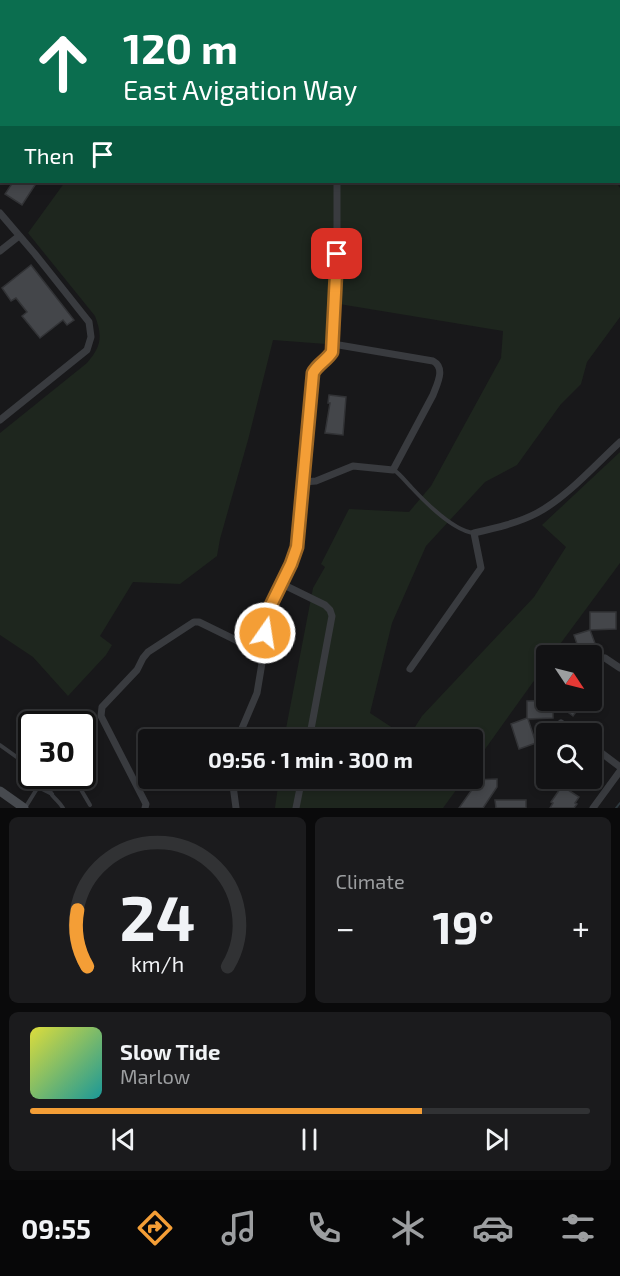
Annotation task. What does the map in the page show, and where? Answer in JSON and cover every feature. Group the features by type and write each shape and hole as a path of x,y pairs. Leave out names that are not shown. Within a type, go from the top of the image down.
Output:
{"main road":[{"path":"0,791 24,808"}],"street":[{"path":"335,304 337,183"},
{"path":"0,213 89,322 91,337 87,350 0,420"},
{"path":"0,251 19,236"},
{"path":"242,729 257,693 266,618 295,556 315,368 327,359 332,352 333,344 433,361 438,364 440,369 433,395 393,470 353,466 316,481 304,482"},
{"path":"410,669 481,568 474,533 520,521 538,512 566,492 620,442"},
{"path":"282,584 325,605 332,616 311,729"},
{"path":"145,808 146,804 101,716 102,707 137,670 148,652 194,622 200,622 246,645 263,648"},
{"path":"604,658 620,668"},
{"path":"593,808 620,769 602,755"},
{"path":"233,789 236,808"},
{"path":"296,808 300,789"}],"lane":[{"path":"333,344 335,304"},
{"path":"393,470 452,524 474,533"},
{"path":"0,745 18,758"},
{"path":"24,808 37,789"},
{"path":"42,789 52,794 63,808"},
{"path":"51,789 52,794"},
{"path":"81,789 90,805"}],"shaded area":[{"path":"64,183 617,183 620,188 620,317 587,362 581,384 561,404 517,465 485,482 426,546 392,623 370,713 394,729 286,729 313,588 325,567 321,564 349,509 409,512 431,486 501,358 503,331 327,302 326,344 273,340 217,556 180,584 133,582 100,636 112,645 106,655 68,696 33,657 0,635 0,433 87,363 98,347 100,336 95,316 28,233"},
{"path":"620,452 620,563 559,645 536,645 536,678 483,752 483,729 414,729 422,716 534,597 566,547 542,525"},
{"path":"278,789 457,789 443,808 275,808"}],"building":[{"path":"12,183 36,183 22,205 5,194"},
{"path":"31,265 74,320 67,325 63,320 40,338 22,316 27,312 16,298 11,301 2,288"},
{"path":"329,395 346,397 343,435 325,433 330,403 328,403"},
{"path":"590,612 616,612 616,629 590,630"},
{"path":"590,630 596,645 577,645 574,635"},
{"path":"527,701 536,701 536,711 553,711 553,718 528,719 536,743 519,749 511,724 527,718"},
{"path":"566,711 577,711 573,716"},
{"path":"497,779 497,787 483,808 459,808 471,789 483,789 483,780"},
{"path":"560,789 567,789 579,797 574,808 550,808 553,803 551,802"},
{"path":"495,800 526,800 526,808 496,808"}],"waterway":[{"path":"616,808 620,803"}],"route":[{"path":"265,633 269,609 295,556 297,547 313,373 315,368 332,352 337,254"}]}
